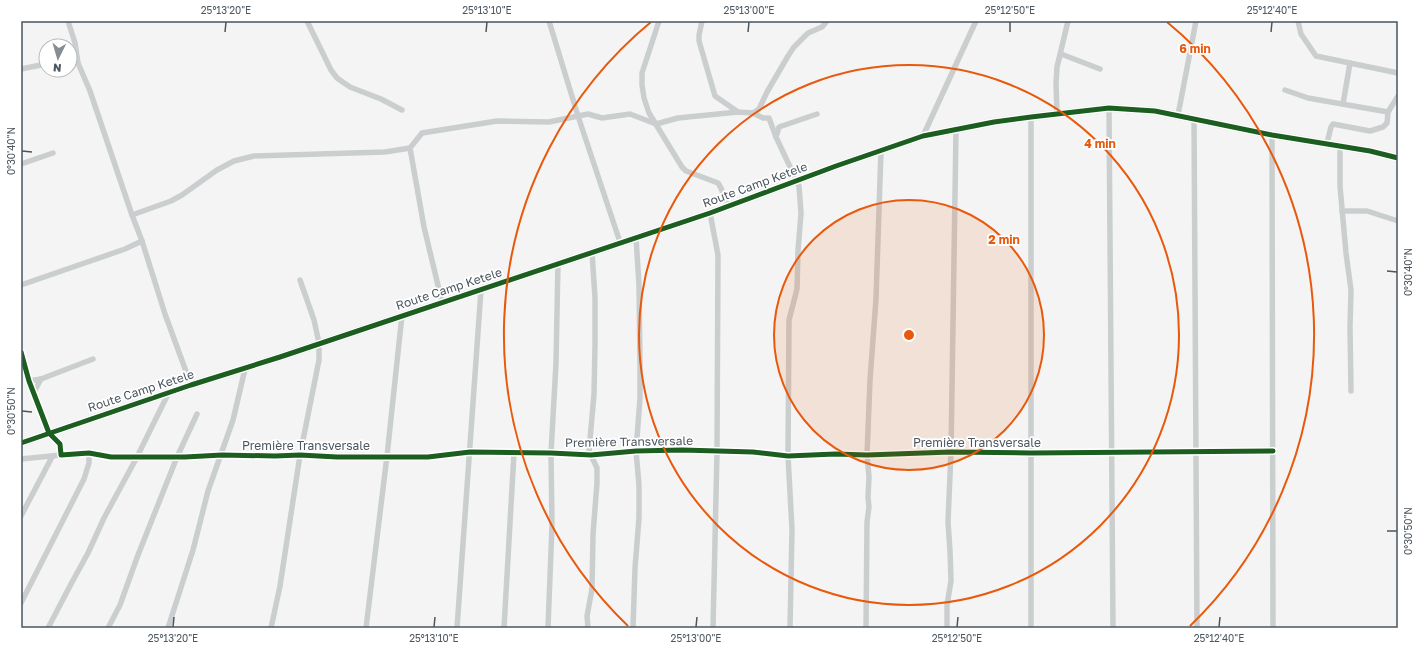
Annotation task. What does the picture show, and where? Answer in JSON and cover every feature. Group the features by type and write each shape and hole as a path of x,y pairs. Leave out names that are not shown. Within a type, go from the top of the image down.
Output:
{"street":[{"path":"68,21 73,38"},
{"path":"308,21 331,70 337,78 350,87 402,110"},
{"path":"549,21 578,116 620,242"},
{"path":"659,21 642,73 644,98 649,113 682,167 686,171 718,183 722,188 728,207"},
{"path":"702,21 699,41 712,91 719,100 738,112"},
{"path":"752,113 759,109 767,92 794,47 808,33 822,26 827,21"},
{"path":"923,136 976,21"},
{"path":"1057,114 1057,67 1068,21"},
{"path":"1178,115 1196,21"},
{"path":"1298,21 1301,34 1316,56 1398,73"},
{"path":"1061,54 1100,69"},
{"path":"78,63 90,91 142,241 165,314 191,385"},
{"path":"1342,104 1350,63"},
{"path":"21,69 38,66"},
{"path":"1285,90 1308,98 1388,112"},
{"path":"1327,143 1333,124 1370,130 1383,128 1387,123 1388,112 1398,96"},
{"path":"1110,108 1113,628"},
{"name":"Route Camp Ketele","path":"21,443 169,392 319,344 728,207 881,150 923,136 1031,117 1110,108 1155,111 1272,135 1370,151 1398,158"},
{"path":"132,215 171,202 217,170 234,161 254,156 386,152 410,148 422,133 497,121 549,122 588,114 602,118 628,114 656,124 678,118 738,112 752,113 763,118 769,118 776,137 799,186 801,213 797,288 789,320 788,456 792,529 790,628"},
{"path":"776,137 779,126 818,114"},
{"path":"1031,117 1031,628"},
{"path":"1194,119 1197,628"},
{"path":"947,628 947,605 951,581 948,522 951,452 956,130"},
{"path":"1272,135 1274,628"},
{"path":"1340,146 1340,186 1351,290 1351,391"},
{"path":"410,148 424,228 442,302"},
{"path":"866,628 867,522 869,507 867,455 870,380 876,298 881,150"},
{"path":"21,164 52,153"},
{"path":"1342,211 1367,211 1398,221"},
{"path":"710,213 718,254 717,452 713,628"},
{"path":"633,628 635,568 639,518 639,485 636,451 640,398 639,285 636,237"},
{"path":"21,285 125,249 142,241"},
{"path":"588,628 587,616 592,589 593,534 597,483 597,468 589,452 594,394 595,306 592,252"},
{"path":"548,628 552,525 550,453 556,363 558,263"},
{"path":"271,628 280,586 300,455 319,360 319,344 314,320 300,280"},
{"path":"458,628 481,290"},
{"path":"366,628 402,316"},
{"path":"21,352 49,433 60,444 61,456"},
{"path":"30,381 41,379 94,359"},
{"path":"168,628 193,550 208,491 222,455 233,420 245,368"},
{"path":"34,392 41,379"},
{"path":"48,628 88,553 104,518 137,457 169,392"},
{"path":"108,628 120,605 177,457 197,414"},
{"name":"Première Transversale","path":"21,459 89,453 111,457 300,455 337,457 428,456 470,452 591,455 636,451 682,450 753,452 788,456 951,452 1031,453 1273,451"},
{"path":"21,603 84,479 89,463 89,453"},
{"path":"504,628 514,453"},
{"path":"21,516 52,457"}],"cycle path":[{"path":"21,443 710,213 836,166 923,136 994,122 1109,108 1155,111 1272,135 1370,151 1398,158"},
{"path":"21,352 29,381 49,433 60,444 61,455 89,453 111,457 185,457 222,455 428,457 470,452 591,455 636,451 682,450 753,452 788,456 951,452 1031,453 1273,451"}]}
